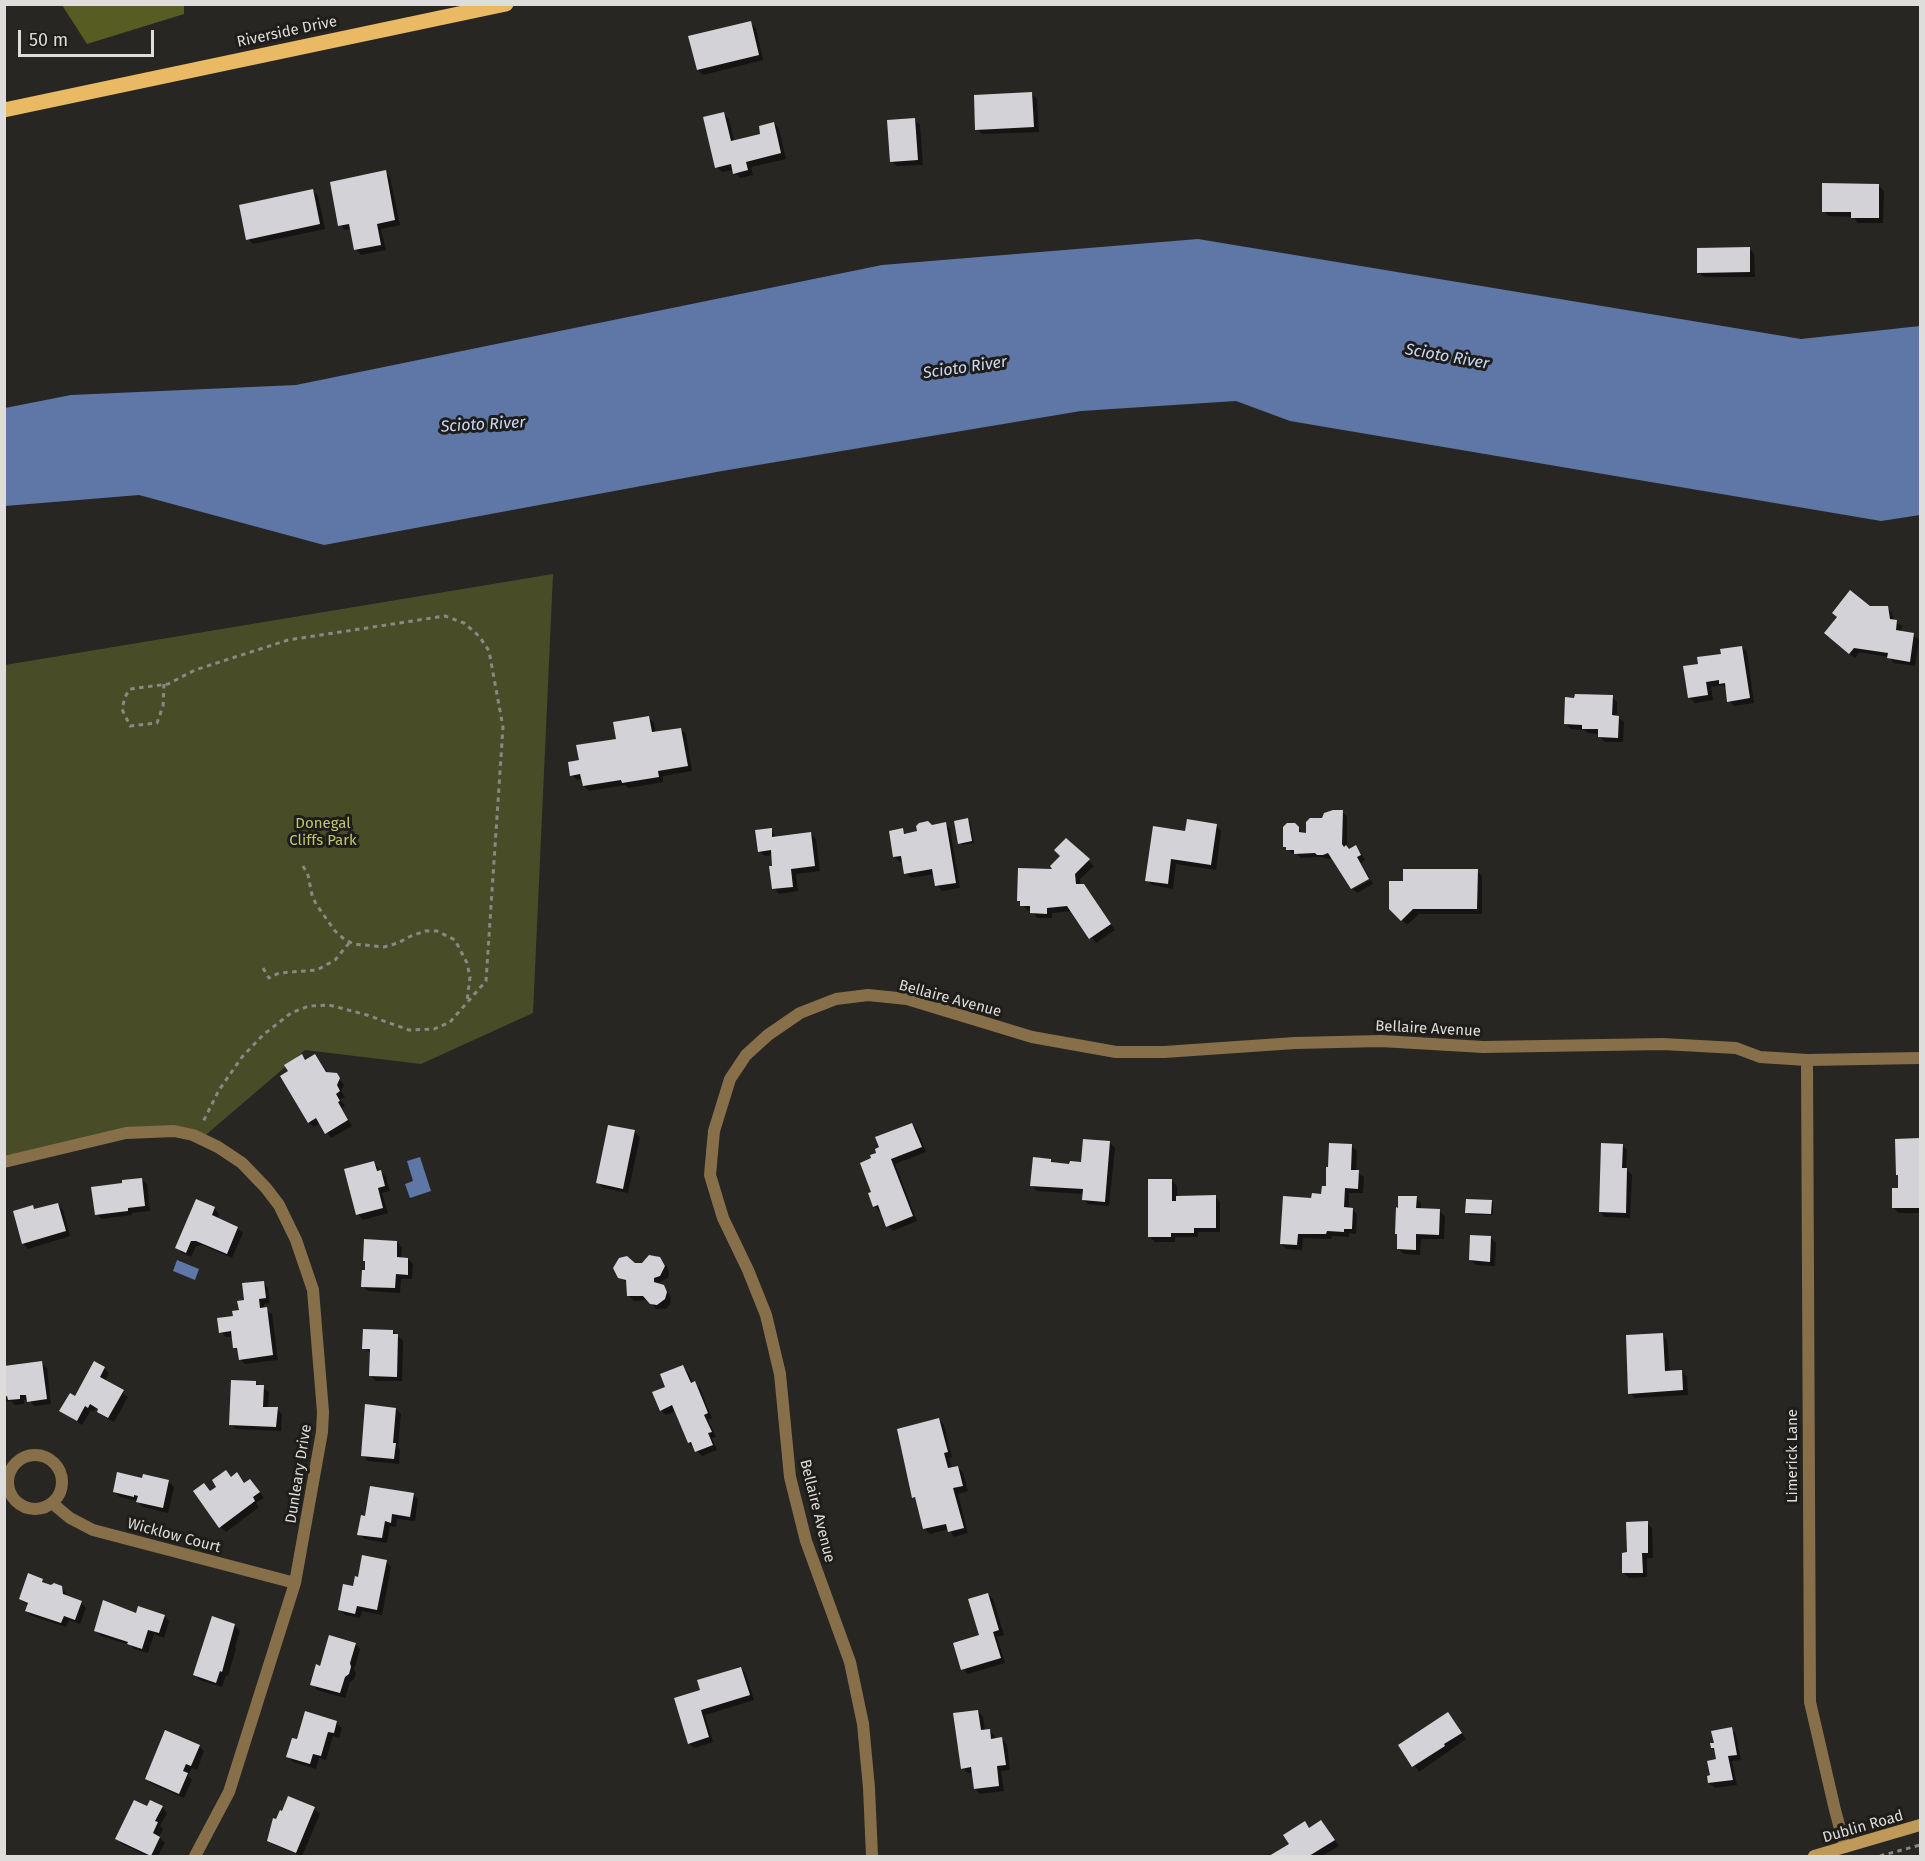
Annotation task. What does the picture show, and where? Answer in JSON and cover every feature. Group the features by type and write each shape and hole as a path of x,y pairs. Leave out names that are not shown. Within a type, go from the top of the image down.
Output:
{"main road":[{"name":"Riverside Drive","path":"4,110 506,4"},
{"name":"Dublin Road","path":"1814,1857 1920,1825"}],"street":[{"name":"Bellaire Avenue","path":"872,1857 863,1724 850,1662 806,1541 790,1478 780,1374 766,1315 723,1218 710,1175 714,1131 730,1079 746,1055 768,1035 800,1013 836,999 868,995 907,999 1032,1037 1116,1052 1164,1052 1295,1043 1381,1041 1483,1047 1664,1044 1736,1048 1760,1057 1807,1060 1920,1058"},
{"name":"Limerick Lane","path":"1807,1060 1810,1702 1834,1810 1845,1847"},
{"path":"4,1162 126,1133 189,1134"},
{"name":"Dunleary Drive","path":"189,1134 218,1147 242,1163 279,1205 297,1240 313,1290 324,1412 295,1583 230,1792 195,1857"},
{"path":"36,1454 53,1461 62,1478 61,1488 52,1503 36,1509 27,1508 14,1499 9,1492 8,1475 12,1466 27,1455 36,1454"},
{"name":"Wicklow Court","path":"52,1503 70,1518 93,1530 295,1583"}],"path":[{"path":"164,684 163,706 157,723 130,726 122,709 130,689 164,684 195,670 288,640 446,616 464,623 479,636 489,651 503,727 486,981 450,1022 434,1029 409,1030 329,1005 309,1006 291,1013 263,1035 243,1057 219,1090 202,1124 189,1134"},
{"path":"303,866 308,875 316,904 335,931 350,942 384,947 398,944 425,931 437,931 455,940 467,963 470,977 467,1003"},
{"path":"263,968 269,978 279,973 317,970 335,960 350,942"},
{"path":"1881,1857 1920,1845"}],"green space":[{"path":"62,5 184,5 184,14 87,44"},
{"name":"Donegal Cliffs Park","path":"553,574 533,1013 421,1064 305,1050 201,1139 126,1133 5,1162 5,665"}],"water":[{"name":"Scioto River","path":"1198,239 1801,339 1920,326 1920,515 1881,521 1290,421 1236,401 1081,411 722,471 324,545 139,495 5,506 5,408 71,395 296,385 882,265"},
{"path":"420,1157 431,1191 410,1198 405,1184 413,1181 407,1161"},
{"path":"177,1260 199,1269 195,1280 173,1271"}],"building":[{"path":"751,21 759,55 697,70 688,36"},
{"path":"1032,92 1034,127 975,130 974,95"},
{"path":"724,112 731,141 760,134 759,126 774,122 781,153 746,162 748,170 733,174 731,164 715,168 703,117"},
{"path":"915,118 918,160 890,162 887,120"},
{"path":"386,170 395,220 377,224 381,245 354,250 349,224 338,226 330,182"},
{"path":"1822,183 1879,184 1879,218 1851,218 1851,212 1822,212"},
{"path":"313,189 320,224 246,240 239,205"},
{"path":"1750,247 1750,272 1697,273 1697,248"},
{"path":"1850,590 1870,606 1888,606 1890,619 1897,620 1896,630 1914,633 1910,662 1887,658 1888,653 1854,648 1849,654 1824,633 1837,617 1832,613"},
{"path":"1742,646 1750,698 1727,702 1725,683 1719,684 1719,680 1706,682 1708,695 1688,698 1683,666 1698,664 1697,657 1721,654 1720,649"},
{"path":"1575,694 1613,695 1612,715 1619,716 1618,738 1598,737 1598,729 1582,729 1582,725 1564,724 1565,697 1574,698"},
{"path":"649,716 652,732 681,728 688,766 658,771 659,777 622,783 621,780 583,786 580,774 570,776 568,762 579,760 576,745 616,739 613,722"},
{"path":"1343,810 1342,844 1349,849 1356,845 1361,855 1357,857 1369,879 1351,889 1328,853 1323,855 1294,854 1294,850 1286,850 1286,847 1283,847 1283,827 1287,823 1295,823 1299,827 1299,832 1306,833 1306,822 1310,818 1322,818 1324,813"},
{"path":"968,818 972,841 958,844 954,821"},
{"path":"1187,819 1217,824 1211,865 1171,859 1168,884 1145,881 1153,826 1185,831"},
{"path":"928,821 932,825 946,822 956,883 935,886 932,869 904,874 901,856 893,857 889,831 903,828 904,834 917,831 916,826 919,823"},
{"path":"772,828 772,837 811,832 815,866 791,869 793,887 772,889 769,866 772,866 771,850 758,852 755,830"},
{"path":"1066,838 1090,859 1075,874 1076,884 1084,884 1111,924 1089,939 1067,906 1047,908 1047,914 1030,913 1030,906 1020,906 1020,901 1017,901 1018,868 1052,869 1050,866 1060,856 1054,850"},
{"path":"1403,869 1478,869 1477,909 1413,909 1401,921 1389,909 1389,881 1403,881"},
{"path":"302,1054 305,1060 315,1054 326,1072 337,1073 340,1078 337,1085 340,1091 336,1094 348,1120 325,1134 316,1118 308,1123 280,1076 288,1071 284,1065"},
{"path":"912,1123 922,1147 891,1159 913,1216 886,1227 878,1205 873,1207 868,1193 871,1192 860,1163 876,1153 875,1149 879,1147 875,1137"},
{"path":"608,1125 635,1130 623,1189 596,1183"},
{"path":"1920,1138 1920,1208 1892,1208 1892,1188 1898,1188 1895,1139"},
{"path":"1083,1139 1110,1141 1105,1202 1082,1200 1083,1189 1030,1186 1033,1157 1069,1164 1070,1161 1081,1162"},
{"path":"1329,1143 1352,1144 1351,1170 1359,1170 1358,1189 1345,1188 1344,1207 1353,1208 1352,1229 1344,1229 1344,1232 1327,1231 1326,1234 1298,1234 1297,1245 1280,1244 1283,1196 1311,1198 1312,1193 1321,1194 1322,1186 1326,1186"},
{"path":"1601,1143 1623,1144 1622,1168 1627,1168 1626,1213 1599,1212"},
{"path":"374,1161 377,1171 381,1170 385,1186 378,1188 383,1208 356,1215 344,1169"},
{"path":"142,1178 145,1206 128,1208 128,1211 95,1215 91,1187"},
{"path":"1148,1179 1172,1179 1172,1201 1176,1201 1176,1196 1216,1195 1216,1228 1194,1228 1194,1233 1171,1233 1171,1237 1148,1237"},
{"path":"1398,1196 1417,1196 1416,1208 1440,1209 1439,1235 1416,1234 1416,1250 1397,1249 1397,1234 1395,1234"},
{"path":"196,1199 215,1207 212,1215 238,1227 227,1254 196,1241 191,1241 186,1253 175,1248"},
{"path":"1466,1199 1492,1200 1491,1214 1465,1213"},
{"path":"58,1203 66,1231 22,1244 13,1211 33,1205 34,1209"},
{"path":"1470,1235 1491,1236 1490,1262 1469,1260"},
{"path":"364,1239 397,1241 397,1257 408,1258 408,1275 396,1274 395,1288 361,1287 362,1270 365,1270"},
{"path":"649,1255 660,1257 665,1266 660,1276 654,1278 654,1282 664,1285 667,1292 665,1299 657,1305 650,1304 643,1296 627,1296 626,1280 618,1278 613,1268 619,1258 627,1256 635,1263 642,1263"},
{"path":"264,1281 266,1298 259,1299 260,1308 267,1307 273,1355 239,1360 237,1348 233,1348 231,1331 219,1333 217,1318 233,1316 232,1311 239,1310 237,1301 244,1300 242,1283"},
{"path":"363,1329 393,1330 393,1334 398,1334 397,1377 369,1376 370,1349 362,1349"},
{"path":"1663,1333 1665,1371 1682,1370 1683,1390 1628,1394 1626,1335"},
{"path":"42,1361 47,1399 27,1402 26,1395 20,1395 20,1399 8,1400 7,1396 4,1397 4,1366"},
{"path":"94,1361 105,1367 100,1377 124,1390 108,1418 97,1412 98,1409 90,1404 88,1408 85,1406 77,1421 59,1411 70,1393 75,1396"},
{"path":"683,1365 691,1383 695,1381 708,1413 704,1415 712,1432 708,1433 713,1445 695,1452 691,1442 688,1443 672,1405 660,1411 652,1392 665,1387 660,1374"},
{"path":"231,1380 256,1381 256,1385 264,1385 263,1407 278,1407 276,1427 229,1425"},
{"path":"365,1404 396,1408 394,1459 361,1456"},
{"path":"939,1418 948,1452 944,1453 948,1468 958,1466 963,1486 953,1488 964,1528 948,1532 946,1524 923,1529 915,1497 912,1498 897,1429"},
{"path":"226,1470 231,1477 237,1472 244,1483 250,1479 260,1492 253,1497 255,1501 219,1528 193,1491 204,1483 210,1491 216,1487 212,1480"},
{"path":"117,1472 142,1478 143,1474 169,1480 163,1508 136,1502 138,1496 113,1492"},
{"path":"370,1486 414,1493 410,1517 392,1514 391,1523 385,1521 382,1538 357,1535 361,1515 365,1516"},
{"path":"1648,1521 1648,1553 1642,1553 1643,1573 1622,1573 1622,1553 1627,1552 1626,1522"},
{"path":"362,1555 387,1560 377,1610 357,1606 355,1614 338,1610 343,1584 353,1586 355,1576 358,1577"},
{"path":"28,1573 43,1579 42,1582 62,1586 63,1594 82,1601 75,1620 64,1616 61,1623 25,1611 28,1603 19,1599"},
{"path":"988,1593 999,1630 993,1632 1001,1658 961,1670 953,1643 979,1635 968,1599"},
{"path":"103,1600 136,1613 138,1606 165,1615 159,1633 148,1630 142,1649 94,1631"},
{"path":"212,1616 235,1624 222,1672 220,1671 216,1683 193,1675"},
{"path":"329,1635 356,1643 349,1674 345,1677 340,1693 310,1685 316,1664 320,1666"},
{"path":"741,1667 750,1695 701,1710 709,1737 688,1744 674,1698 700,1690 697,1680"},
{"path":"978,1710 981,1730 990,1729 991,1739 1002,1737 1006,1765 997,1766 999,1786 974,1789 971,1767 961,1769 953,1713"},
{"path":"305,1711 337,1721 334,1733 328,1732 321,1756 313,1754 310,1764 286,1757 292,1738 297,1739"},
{"path":"1448,1712 1462,1733 1412,1767 1398,1745"},
{"path":"1732,1727 1737,1755 1728,1756 1733,1780 1708,1783 1707,1776 1710,1775 1707,1761 1716,1759 1714,1748 1711,1748 1710,1743 1714,1743 1711,1731"},
{"path":"165,1730 200,1745 191,1766 186,1764 183,1771 188,1773 179,1794 145,1779"},
{"path":"288,1796 315,1807 296,1853 267,1841 273,1818 276,1819 280,1810 282,1811"},
{"path":"134,1800 147,1806 150,1800 163,1806 155,1821 158,1822 153,1833 160,1837 151,1856 115,1839"},
{"path":"1321,1820 1335,1840 1309,1856 1269,1856 1289,1844 1283,1835 1305,1821 1309,1828"}]}
